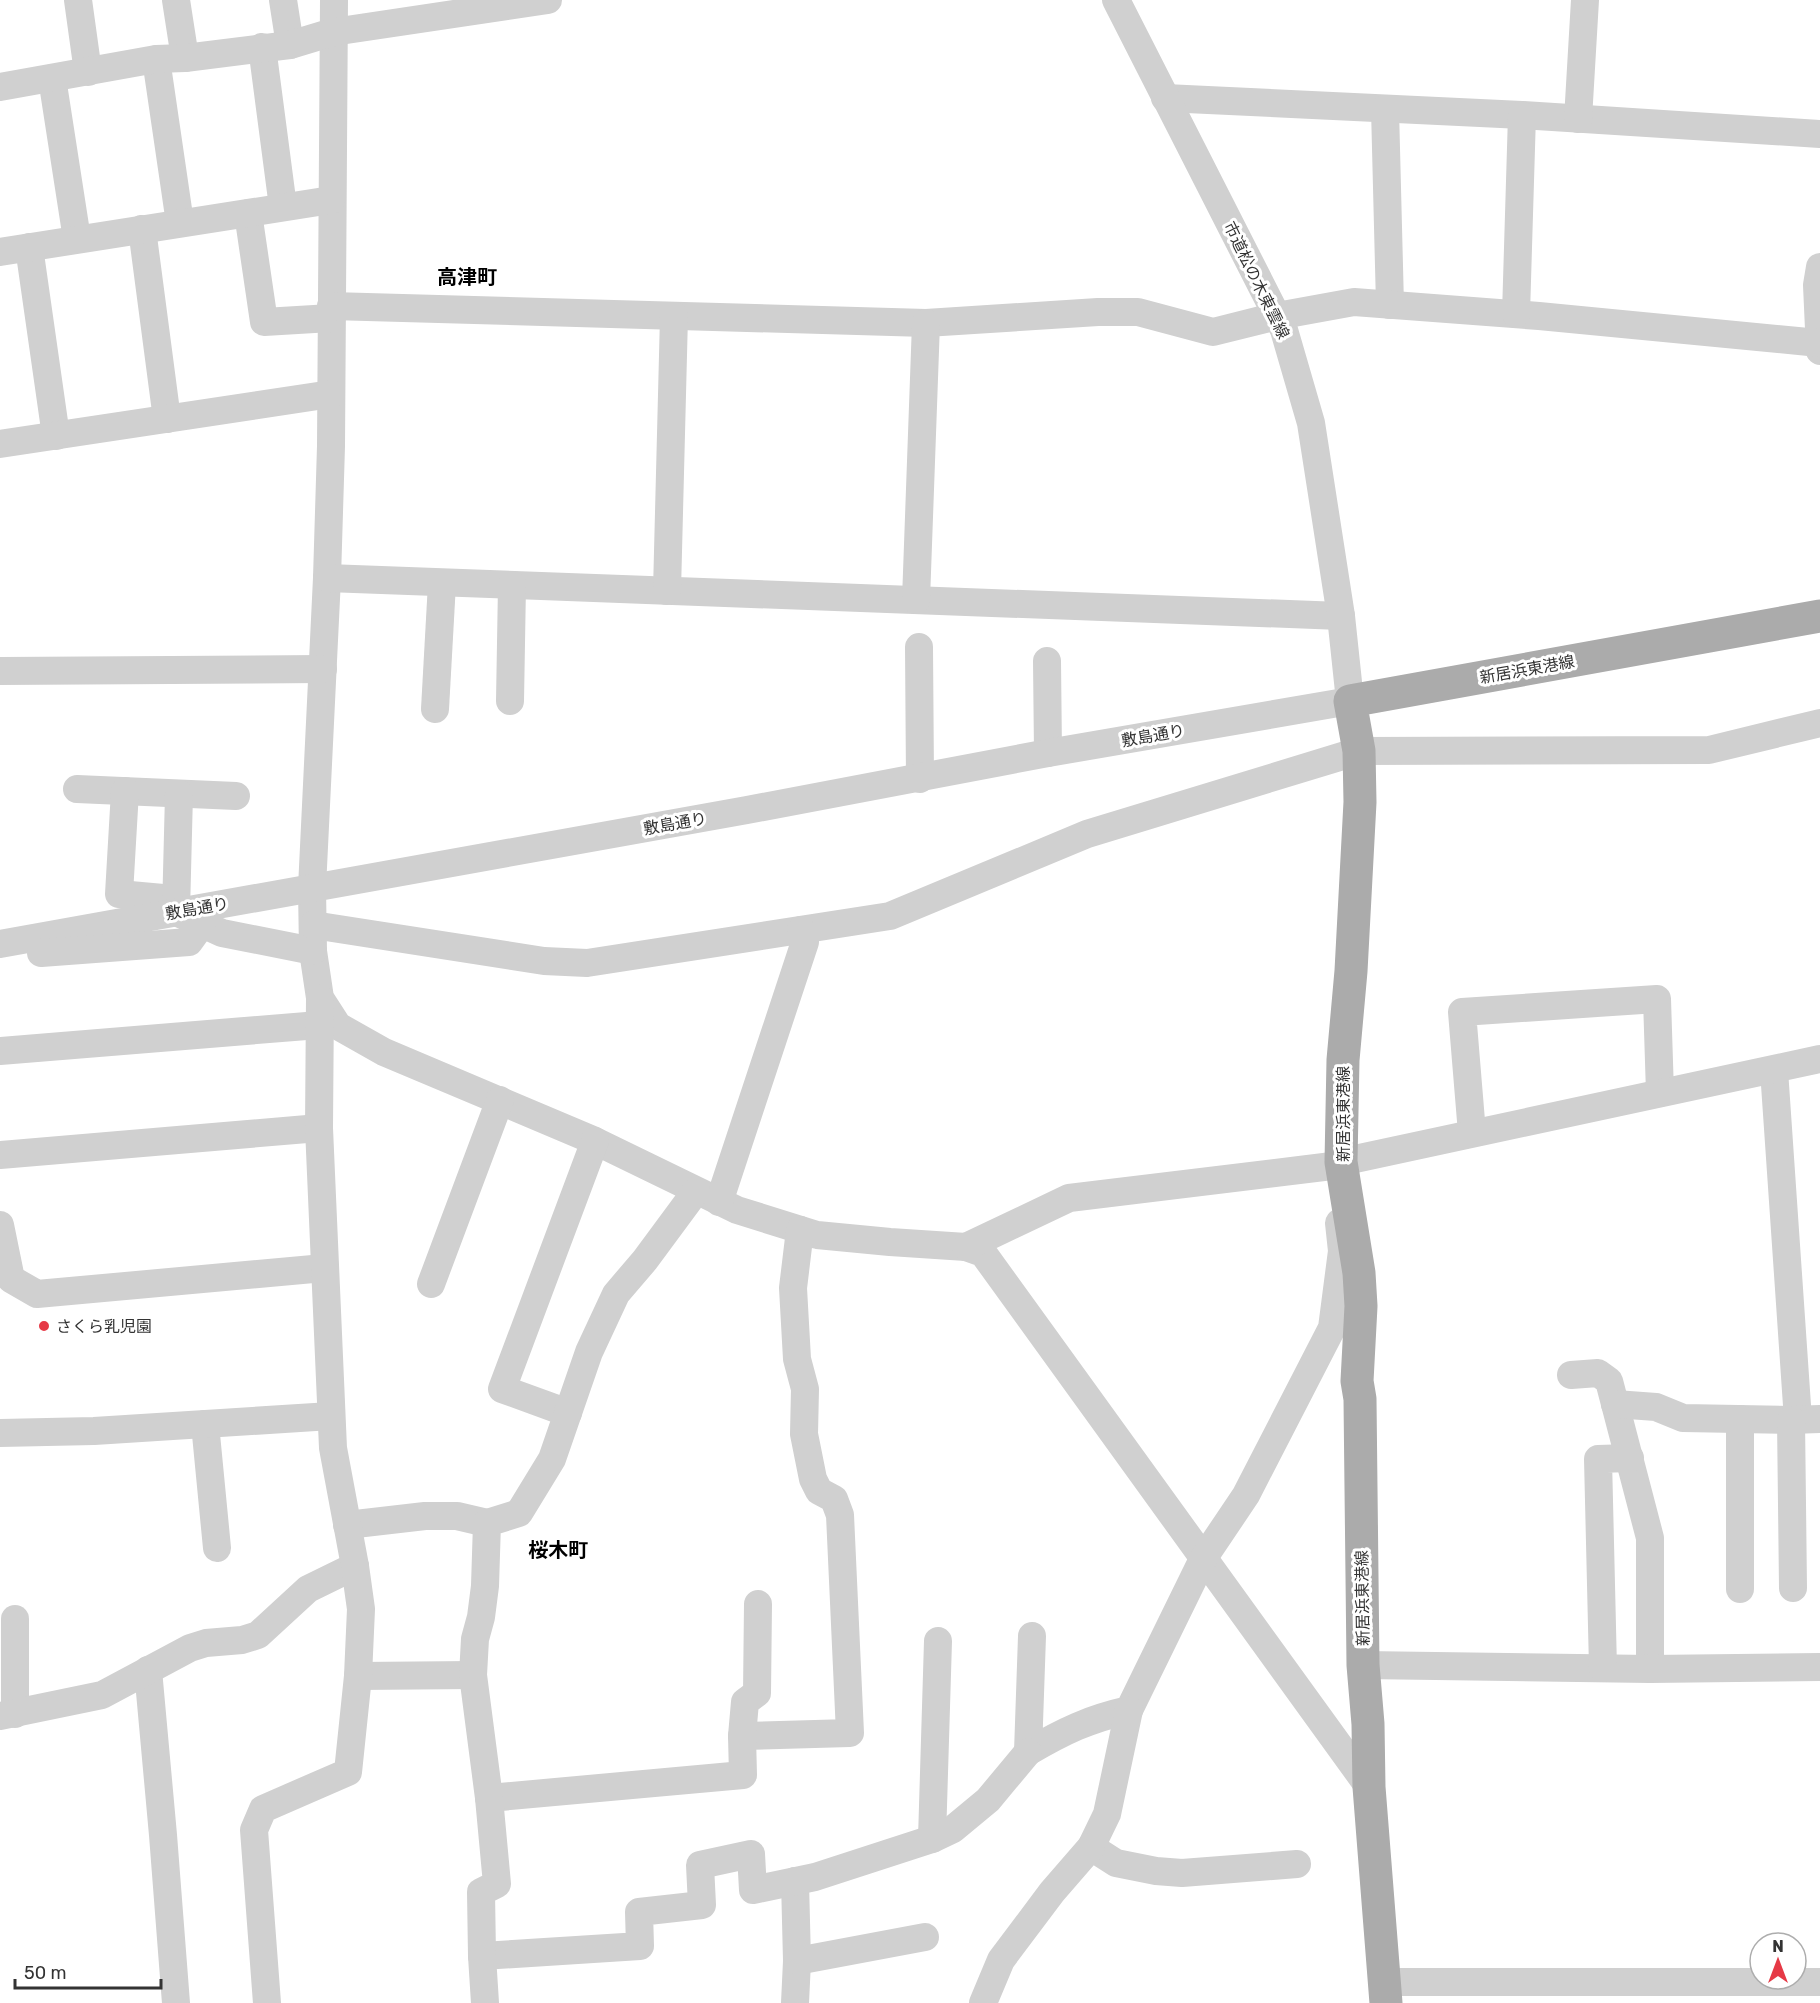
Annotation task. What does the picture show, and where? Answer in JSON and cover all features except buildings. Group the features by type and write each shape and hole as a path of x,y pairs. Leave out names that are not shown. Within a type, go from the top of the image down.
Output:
{"main road":[{"name":"新居浜東港線","path":"1385,1992 1369,1787 1368,1724 1363,1665 1360,1399 1357,1381 1361,1306 1359,1273 1337,1164 1360,802 1359,751 1350,701 1820,616"}],"street":[{"path":"78,0 88,72"},
{"path":"176,0 185,58"},
{"path":"283,0 290,45"},
{"path":"267,2003 254,1830 263,1809 348,1772 358,1676 361,1609 333,1448 319,1128 320,1012 313,938 312,888 327,578 334,0"},
{"path":"0,87 156,59 185,58 290,45 422,10 548,0"},
{"name":"市道松の木東雲線","path":"1116,0 1284,330 1311,423 1341,616 1350,701"},
{"path":"1578,119 1585,0"},
{"path":"262,47 283,207"},
{"path":"156,59 180,223"},
{"path":"52,78 77,239"},
{"path":"1165,98 1522,115 1820,134"},
{"path":"1385,109 1390,305"},
{"path":"1516,314 1522,115"},
{"path":"0,252 331,200"},
{"path":"248,213 264,322 331,312 926,322 1098,312 1138,312 1213,332 1277,316 1354,302 1516,314 1819,347 1819,279"},
{"path":"142,229 167,419"},
{"path":"29,247 56,436"},
{"path":"667,591 674,316"},
{"path":"916,600 926,322"},
{"path":"0,444 331,394"},
{"path":"327,578 1341,616"},
{"path":"435,709 442,582"},
{"path":"510,700 512,585"},
{"path":"918,647 920,779"},
{"path":"1047,661 1048,753"},
{"path":"0,671 323,669"},
{"name":"敷島通り","path":"0,944 920,779 1048,753 1350,701"},
{"path":"125,791 118,894 163,898 176,912 222,933 313,938 544,962 587,963 890,916 1087,834 1359,751 1709,750 1820,723"},
{"path":"77,789 236,796"},
{"path":"176,912 179,794"},
{"path":"0,956 189,942 202,924"},
{"path":"347,1525 425,1516 457,1516 488,1523 519,1513 552,1459 589,1352 616,1294 645,1260 707,1197 805,942 801,930"},
{"path":"1472,1133 1462,1012 1658,999 1660,1093"},
{"path":"0,1051 320,1012 338,1026 384,1052 596,1141 707,1197 800,1230 827,1236 966,1247 983,1253 1369,1787"},
{"path":"966,1247 1069,1198 1337,1164 1820,1059"},
{"path":"1774,1070 1803,1419 1793,1588"},
{"path":"431,1284 500,1100"},
{"path":"0,1155 319,1128"},
{"path":"568,1413 501,1389 596,1141"},
{"path":"983,2003 1001,1960 1052,1892 1091,1847 1107,1814 1129,1710 1203,1558 1246,1495 1332,1328 1342,1251 1337,1164"},
{"path":"0,1225 3,1257 10,1280 37,1294 324,1268"},
{"path":"742,1736 850,1733 840,1515 834,1499 819,1491 813,1479 804,1434 805,1389 797,1359 794,1288 800,1230"},
{"path":"1571,1375 1598,1373 1609,1381 1630,1458 1650,1538 1650,1669"},
{"path":"1615,1404 1656,1407 1683,1418 1803,1419"},
{"path":"0,1433 94,1431 331,1416"},
{"path":"1740,1419 1740,1589"},
{"path":"205,1424 217,1548"},
{"path":"1603,1668 1598,1459 1630,1458"},
{"path":"485,2003 481,1892 497,1884 489,1798 473,1675 475,1639 481,1617 485,1586 488,1523"},
{"path":"15,1620 8,1715 102,1695 190,1648 206,1643 242,1640 258,1635 308,1589 355,1566"},
{"path":"489,1798 743,1775 742,1736 745,1702 757,1693 758,1604"},
{"path":"1028,1752 1032,1636"},
{"path":"932,1839 939,1641"},
{"path":"1363,1665 1650,1669 1820,1667"},
{"path":"148,1670 176,2003"},
{"path":"358,1676 473,1675"},
{"path":"482,1956 640,1946 639,1912 702,1905 700,1864 751,1854 753,1890 815,1877 932,1839 952,1829 988,1800 1028,1752 1062,1732 1101,1716 1129,1710"},
{"path":"1091,1847 1116,1863 1182,1873 1297,1864"},
{"path":"795,1881 797,1962 795,2003"},
{"path":"797,1962 925,1936"},
{"path":"1385,1992 1645,1993 1820,1982"}],"place":[{"name":"さくら乳児園","path":"44,1326"}],"district":[{"name":"高津町","path":"467,277"},
{"name":"桜木町","path":"558,1550"}]}
